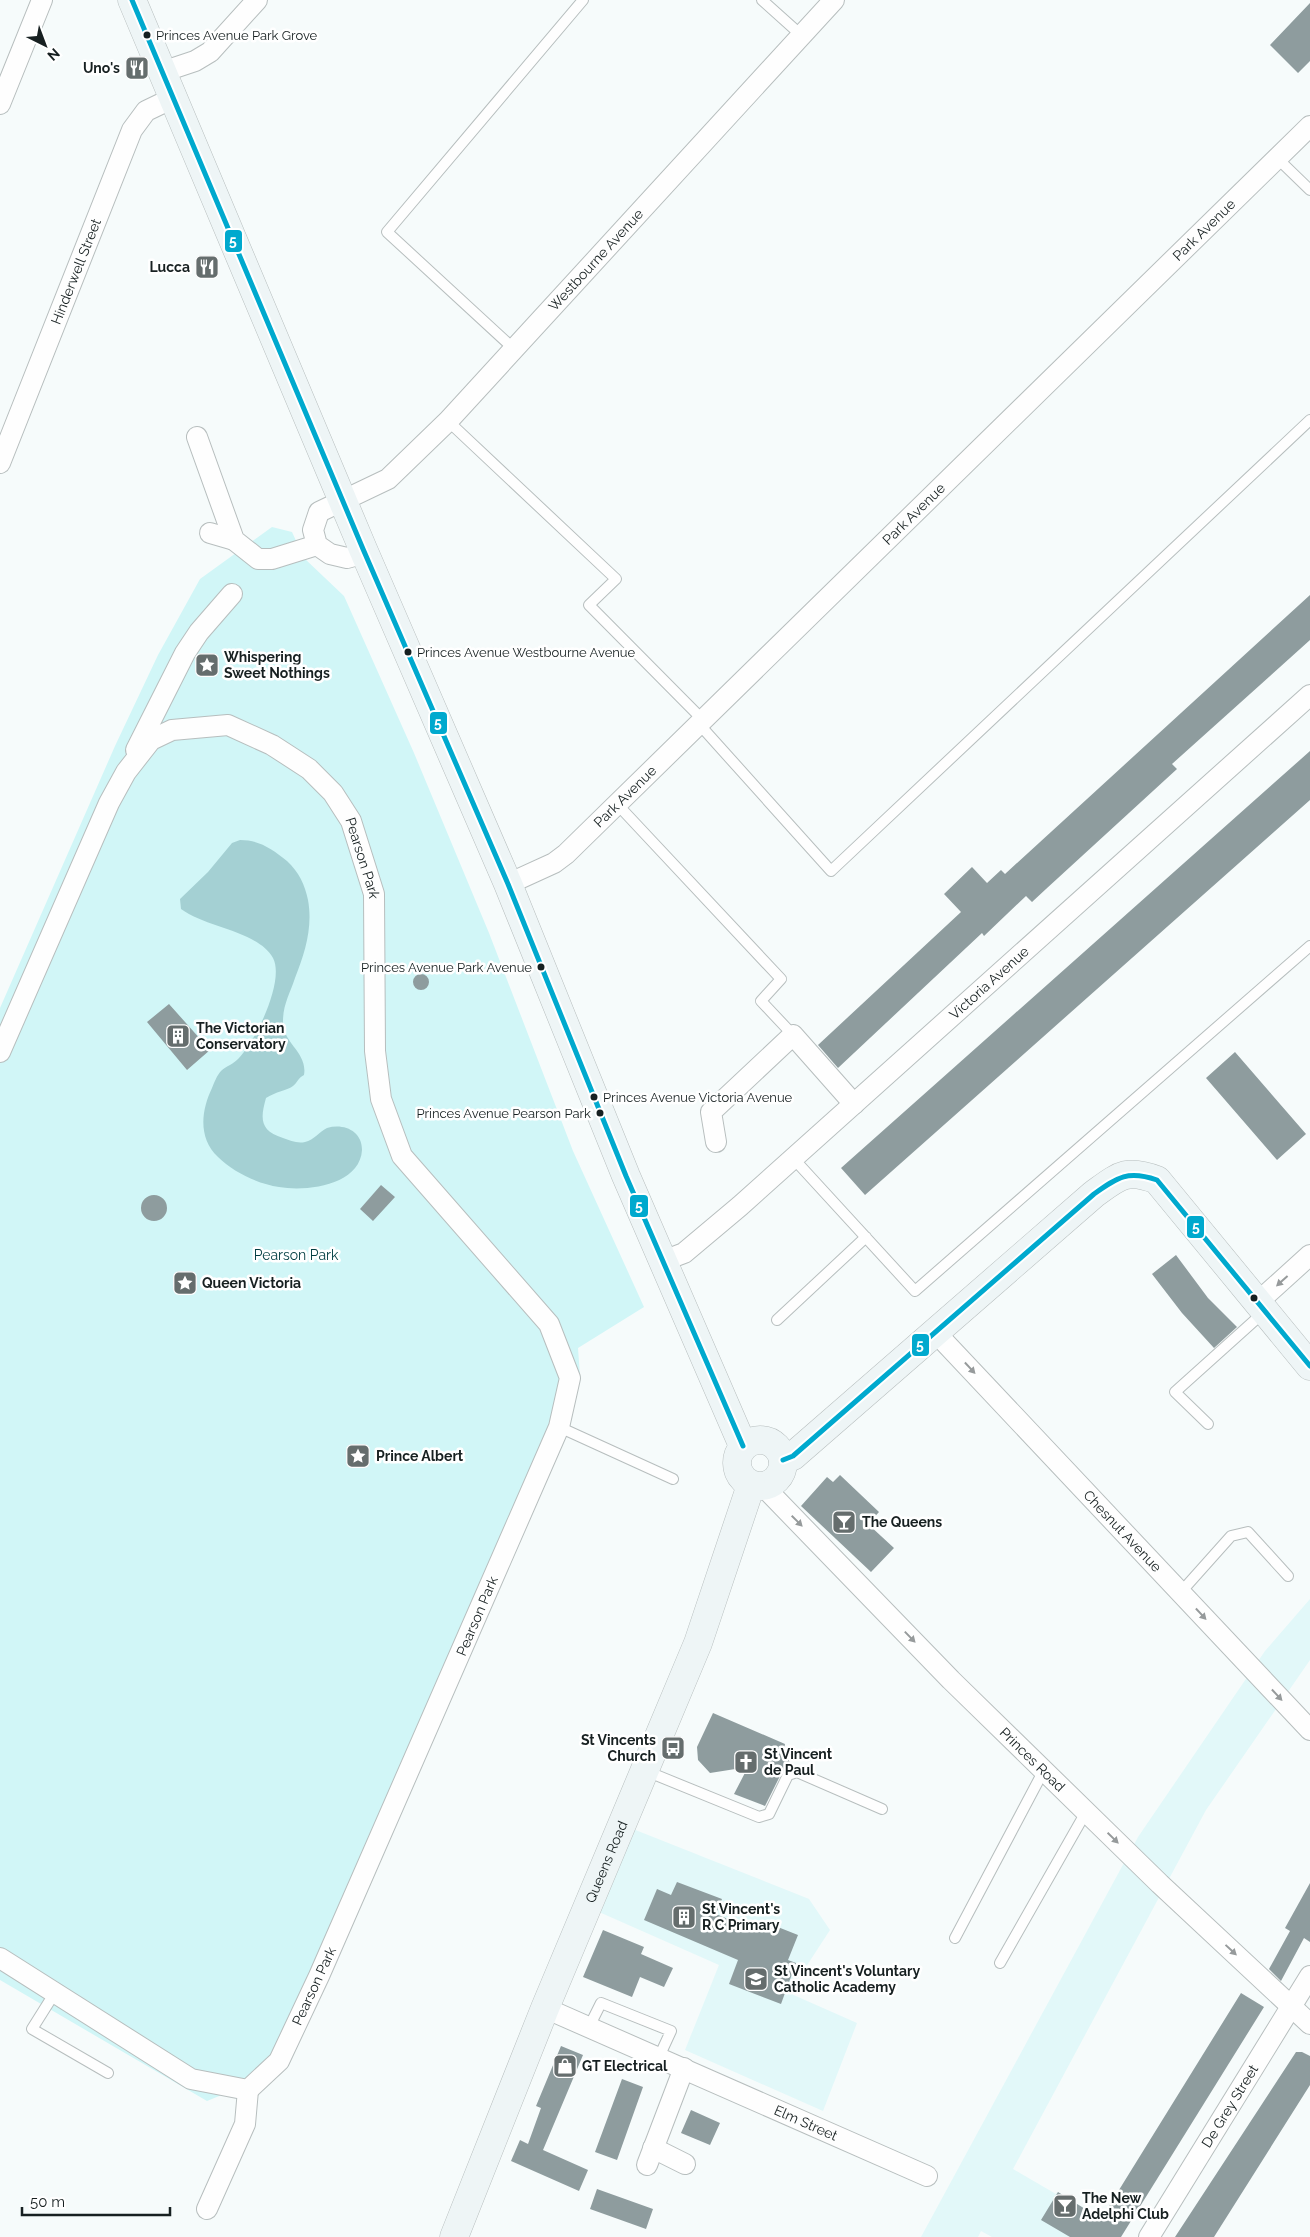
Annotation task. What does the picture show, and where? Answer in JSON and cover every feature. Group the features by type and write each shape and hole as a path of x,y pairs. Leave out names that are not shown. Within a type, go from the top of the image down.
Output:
{"street":[{"path":"0,104 42,0"},
{"path":"132,0 365,552 508,884 595,1103 743,1446"},
{"path":"162,72 195,61 210,52 257,0"},
{"name":"Westbourne Avenue","path":"317,545 312,530 319,512 388,479 448,421 834,0"},
{"name":"Hinderwell Street","path":"0,463 132,130 146,111 173,98"},
{"name":"Park Avenue","path":"508,884 554,863 617,804 1310,126"},
{"path":"197,437 234,540"},
{"path":"210,533 234,540 258,559 272,559 317,545 330,554 347,558 365,552"},
{"name":"Pearson Park","path":"0,1052 109,803 185,653 199,632 232,594"},
{"name":"Victoria Avenue","path":"663,1261 684,1253 793,1158 1310,695"},
{"name":"Pearson Park","path":"126,772 150,740 172,730 228,725 272,745 309,769 334,793 351,821 374,894 375,1042 382,1099 402,1156 549,1324 570,1378 559,1427 319,1976 279,2061 248,2090"},
{"path":"716,1142 711,1112 793,1035 854,1104"},
{"path":"783,1460 793,1456 1094,1194 1122,1174 1141,1174 1157,1180 1310,1366"},
{"path":"1261,1307 1308,1257"},
{"name":"Chesnut Avenue","path":"936,1333 1310,1730"},
{"path":"764,1439 779,1448 783,1460 782,1470 777,1478 757,1486 744,1481 738,1471 737,1458 743,1446 750,1441 764,1439"},
{"name":"Queens Road","path":"454,2237 545,2008 698,1643 757,1486"},
{"name":"Princes Road","path":"757,1486 951,1680 1160,1884 1310,2024"},
{"path":"0,1958 54,1994 192,2079 248,2090 245,2124 206,2209"},
{"name":"De Grey Street","path":"1149,2237 1310,1976"},
{"name":"Elm Street","path":"545,2008 927,2176"},
{"path":"684,2068 650,2157 685,2164"}],"lane":[{"path":"514,349 387,232 583,0"},
{"path":"762,0 801,36"},
{"path":"1277,158 1310,190"},
{"path":"448,421 616,579 589,605 701,722 831,871 1310,420"},
{"path":"617,804 781,979 761,1001 793,1035"},
{"path":"793,1158 915,1291 1310,946"},
{"path":"777,1320 866,1237"},
{"path":"1208,1424 1175,1392 1261,1307"},
{"path":"559,1427 673,1479"},
{"path":"1181,1592 1231,1536 1248,1532 1288,1576"},
{"path":"646,1770 759,1817 769,1814 788,1775 797,1772 882,1809"},
{"path":"955,1938 1044,1770"},
{"path":"1000,1963 1086,1812"},
{"path":"54,1994 32,2029 108,2073"},
{"path":"589,2027 601,2002 671,2031 659,2057"}],"shaded area":[{"path":"247,840 265,846 287,861 301,879 308,900 309,930 307,940 283,1015 286,1035 302,1060 304,1075 291,1087 266,1098 263,1118 266,1128 270,1132 296,1142 308,1141 324,1129 333,1127 346,1128 355,1133 359,1138 362,1150 359,1162 352,1171 330,1184 317,1187 291,1188 263,1183 231,1168 218,1157 212,1150 204,1133 205,1106 208,1097 218,1075 239,1058 260,1025 272,995 276,968 273,958 266,949 244,936 204,921 181,909 180,899 208,872 232,843"},
{"path":"1310,1599 1310,1660 1206,1810 1013,2169 1101,2218 1096,2227 1112,2237 992,2237 981,2231 978,2237 921,2237 1138,1837 1265,1651"},
{"name":"St Vincent's Voluntary Catholic Academy","path":"633,1829 809,1899 830,1930 789,1993 857,2023 823,2111 685,2050 719,1965 599,1912"}],"green space":[{"name":"Pearson Park","path":"272,527 292,532 304,558 344,596 414,753 489,933 573,1151 644,1307 578,1348 580,1376 293,2048 246,2085 207,2101 0,1980 0,1008 115,746 158,655 200,579"}],"building":[{"path":"1310,3 1310,61 1298,73 1270,45"},
{"path":"1310,595 1310,640 1172,764 1177,769 1032,902 1026,896 984,936 982,933 838,1068 818,1045 961,912 944,894 972,867 987,883 1001,870 1005,874"},
{"path":"1310,751 1310,800 865,1195 841,1168"},
{"path":"421,974 427,976 429,982 427,988 421,990 415,988 413,982 415,976"},
{"name":"The Victorian Conservatory","path":"169,1004 210,1050 187,1070 147,1022"},
{"path":"1235,1052 1306,1134 1277,1160 1206,1078"},
{"path":"381,1185 395,1197 373,1221 360,1209"},
{"path":"154,1195 163,1199 167,1208 163,1217 154,1221 145,1217 141,1208 145,1199"},
{"path":"1176,1255 1208,1298 1237,1327 1214,1348 1182,1313 1152,1274"},
{"name":"The Queens","path":"840,1475 879,1512 868,1524 894,1548 871,1572 801,1506 827,1477 833,1482"},
{"name":"St Vincent de Paul","path":"713,1713 785,1744 784,1750 789,1753 788,1758 791,1765 782,1772 765,1806 734,1794 748,1767 710,1773 698,1760 697,1747"},
{"path":"677,1882 722,1899 716,1914 756,1931 760,1920 798,1935 788,1960 796,1963 781,2004 729,1984 738,1960 644,1920 657,1889 671,1895"},
{"path":"1310,1883 1310,1942 1304,1938 1281,1981 1269,1969 1290,1931 1285,1928"},
{"path":"603,1930 644,1947 641,1954 673,1968 664,1987 640,1977 632,1997 583,1977"},
{"path":"1241,1993 1264,2007 1121,2237 1070,2237 1041,2220 1058,2192 1101,2219"},
{"path":"561,2046 583,2055 543,2150 588,2170 579,2191 511,2161 520,2140 528,2144 541,2108 536,2106"},
{"path":"1296,2052 1302,2052 1310,2056 1310,2085 1214,2237 1175,2237"},
{"path":"622,2079 643,2087 617,2160 595,2152"},
{"path":"691,2110 720,2123 710,2145 681,2133"},
{"path":"597,2189 653,2209 646,2229 590,2209"}],"transit line":[{"name":"5","path":"132,0 363,549 508,884 626,1176 743,1446"},
{"name":"5","path":"783,1460 793,1456 1094,1194 1117,1179 1124,1177 1138,1176 1157,1180 1310,1366"}],"place":[{"name":"Princes Avenue Park Grove","path":"147,35"},
{"name":"Uno's","path":"137,68"},
{"name":"Lucca","path":"207,267"},
{"name":"Princes Avenue Westbourne Avenue","path":"408,652"},
{"name":"Whispering Sweet Nothings","path":"207,665"},
{"name":"Princes Avenue Park Avenue","path":"541,967"},
{"name":"The Victorian Conservatory","path":"178,1036"},
{"name":"Princes Avenue Victoria Avenue","path":"594,1097"},
{"name":"Princes Avenue Pearson Park","path":"600,1113"},
{"name":"Queen Victoria","path":"185,1283"},
{"name":"Prince Albert","path":"358,1456"},
{"name":"The Queens","path":"844,1522"},
{"name":"St Vincents Church","path":"673,1748"},
{"name":"St Vincent de Paul","path":"746,1762"},
{"name":"St Vincent's R C Primary","path":"684,1917"},
{"name":"St Vincent's Voluntary Catholic Academy","path":"756,1979"},
{"name":"GT Electrical","path":"565,2066"},
{"name":"The New Adelphi Club","path":"1065,2206"}]}
